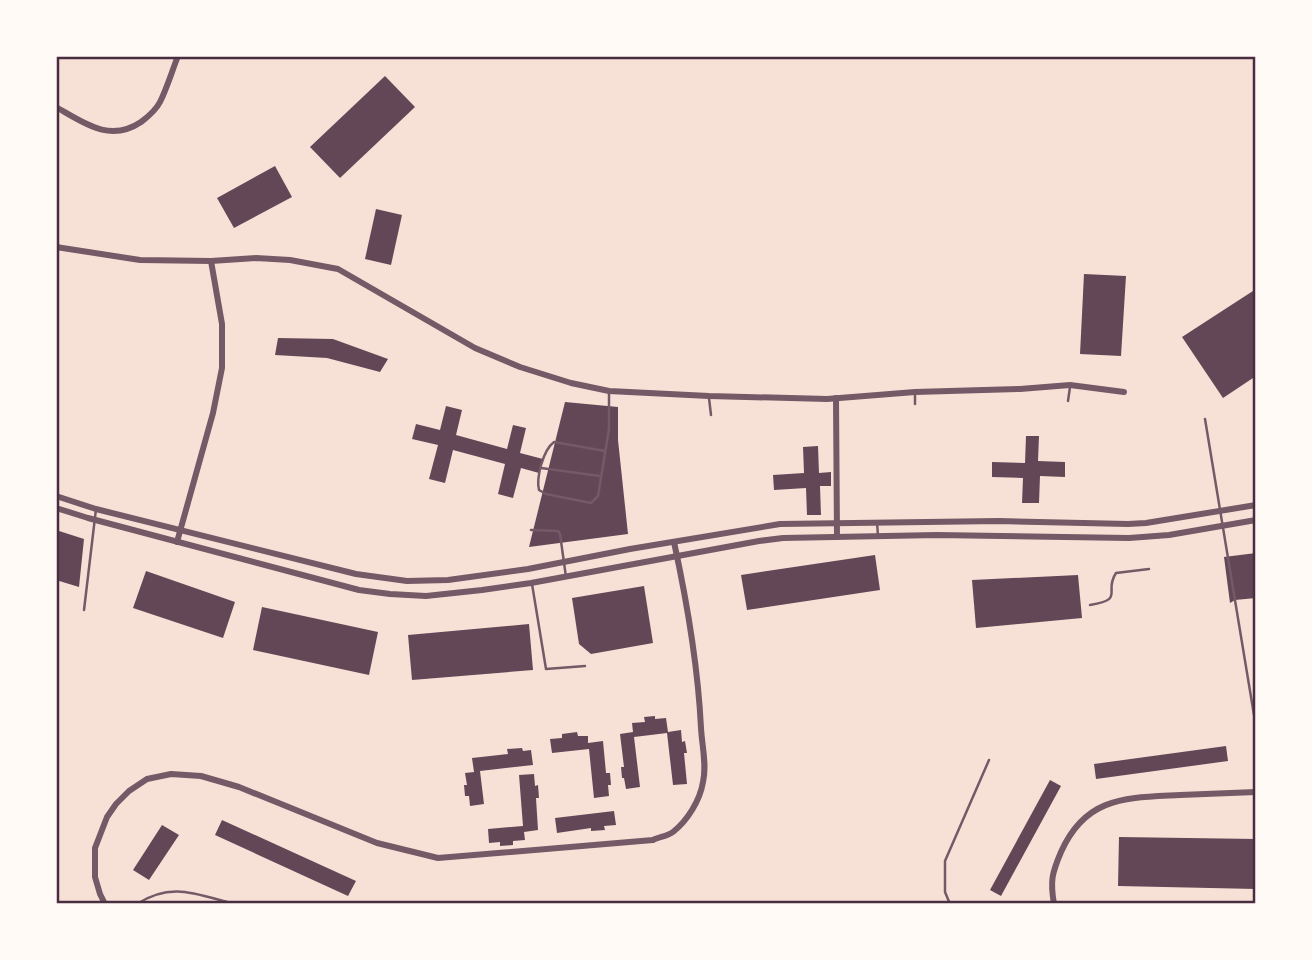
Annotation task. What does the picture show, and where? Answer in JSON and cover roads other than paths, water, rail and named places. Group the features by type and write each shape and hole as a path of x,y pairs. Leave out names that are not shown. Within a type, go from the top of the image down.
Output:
{"street":[{"path":"56,107 87,126 105,131 120,132 133,127 149,116 159,104 178,56"},
{"path":"56,247 140,260 211,261 256,258 290,260 338,269 475,348 520,367 571,383 609,391 836,398 1070,386 1124,391"},
{"path":"177,542 213,413 222,368 222,324 211,261"},
{"path":"836,398 838,537"},
{"path":"56,496 96,509 356,574 394,580 449,580 528,569 780,524 999,521 1128,524 1256,505"},
{"path":"56,508 359,590 426,596 531,583 771,539 878,536 1129,538 1169,535 1256,520"},
{"path":"106,904 95,877 94,861 95,848 107,817 130,791 148,779 171,774 201,776 239,786 377,843 438,858 653,840 672,833 687,818 698,800 704,781 699,694 674,541"},
{"path":"528,569 531,583"},
{"path":"1054,904 1052,875 1062,849 1080,821 1096,809 1112,801 1134,797 1256,792"}],"lane":[{"path":"338,269 340,260"},
{"path":"1068,401 1070,386"},
{"path":"605,451 554,442 546,449 537,481 539,490 546,494 591,503 598,496 609,429 609,391"},
{"path":"915,392 915,404"},
{"path":"709,396 710,415"},
{"path":"1205,419 1254,715 1256,714"},
{"path":"541,468 601,476"},
{"path":"84,610 96,509"},
{"path":"877,522 878,536"},
{"path":"531,530 558,530 566,577"},
{"path":"1090,605 1110,599 1116,573 1149,569"},
{"path":"531,583 547,670 585,666"},
{"path":"950,904 945,892 944,861 989,760"},
{"path":"137,904 150,895 171,891 185,891 235,904"}]}
